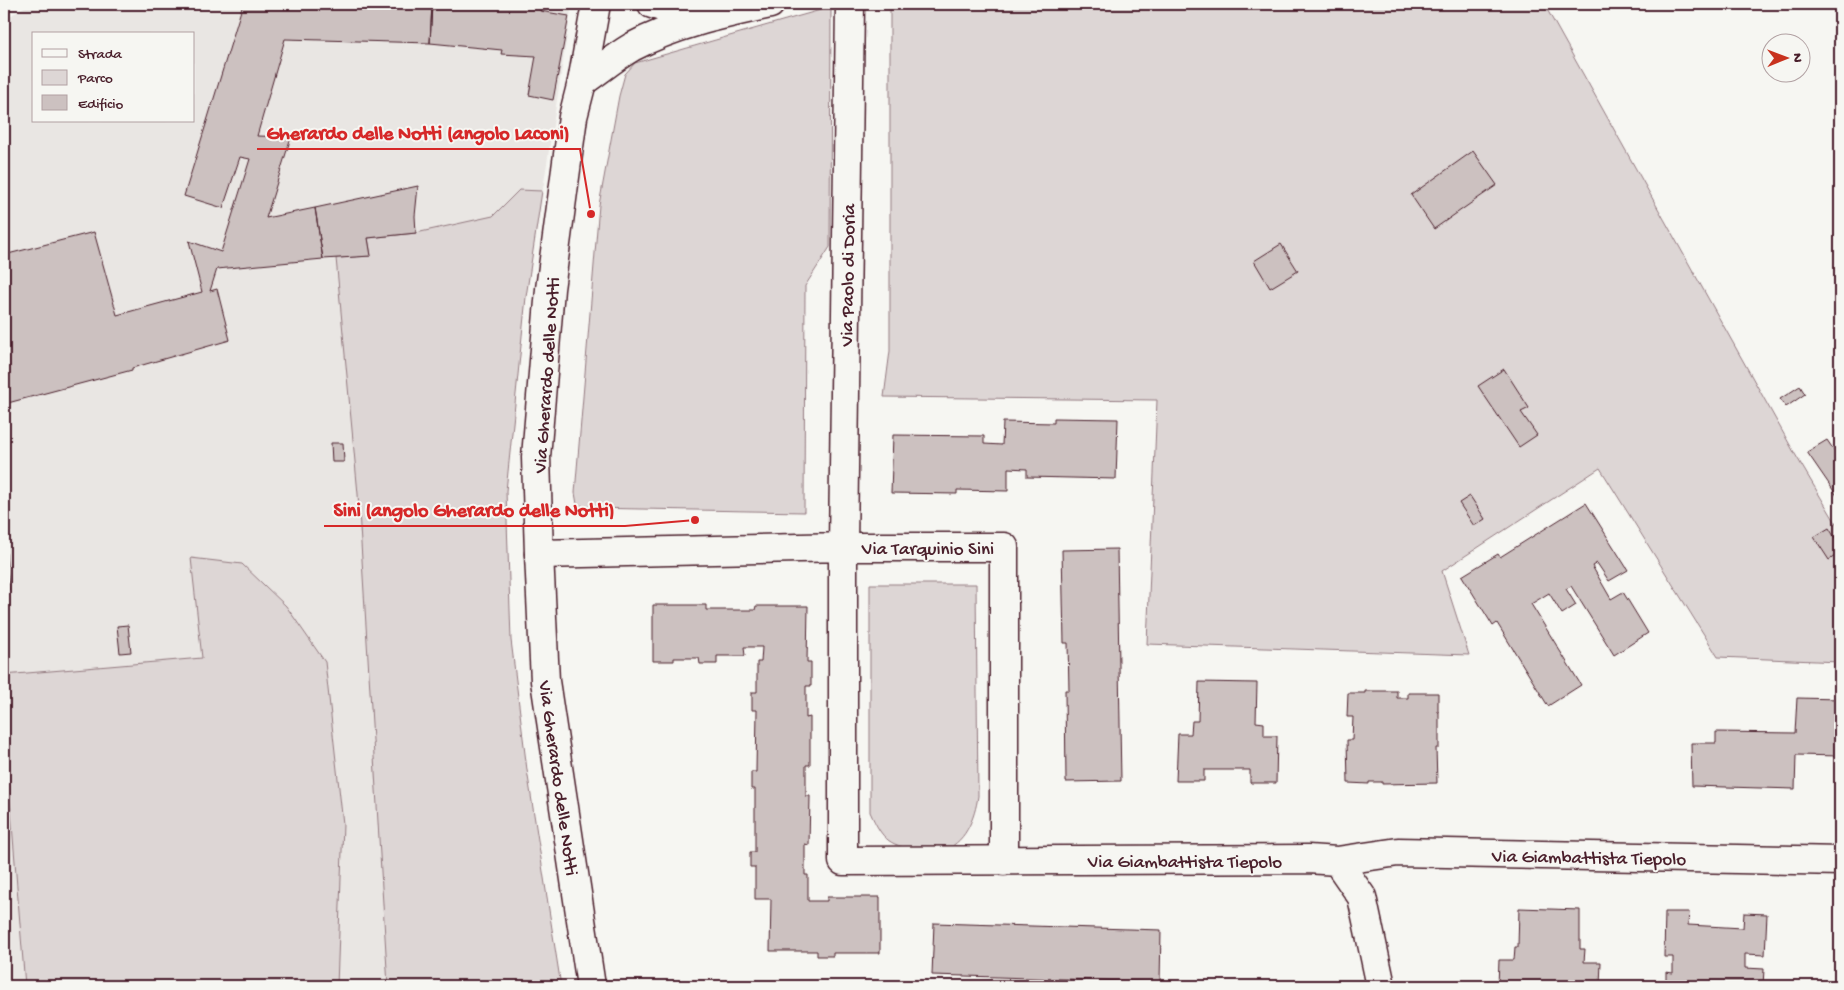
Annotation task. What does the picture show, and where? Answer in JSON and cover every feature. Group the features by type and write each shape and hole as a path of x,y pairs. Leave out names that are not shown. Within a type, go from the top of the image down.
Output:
{"street":[{"name":"Via Gherardo delle Notti","path":"591,986 545,681 536,457 550,289 573,117 582,82 596,4"},
{"path":"652,4 676,12 711,17"},
{"path":"582,82 632,47 665,33 711,17 770,4"},
{"name":"Via Paolo di Doria","path":"843,547 850,4"},
{"name":"Via Tarquinio Sini","path":"539,554 843,547 1004,547 1004,861"},
{"name":"Via Giambattista Tiepolo","path":"843,547 843,862 1308,859 1337,862 1398,852 1840,861"},
{"path":"1337,862 1362,897 1381,986"}],"shaded area":[{"path":"29,4 572,4 526,297 506,491 511,640 527,770 561,986 4,986 4,20"}],"green space":[{"path":"896,4 1544,4 1795,454 1840,530 1840,662 1718,657 1600,468 1442,571 1469,655 1147,644 1157,400 884,397 890,351 890,7"},
{"path":"831,7 830,247 805,286 804,512 587,508 577,504 575,493 599,205 619,96 625,74 635,63"},
{"path":"519,190 542,191 526,297 506,491 511,640 527,770 561,986 388,986 358,494 336,258 371,256 368,238 416,233 493,216"},
{"path":"191,558 242,564 286,606 325,662 343,824 337,986 25,986 4,725 4,675 202,658"},
{"path":"870,584 976,584 978,796 971,821 962,837 956,843 941,850 911,848 889,841 879,830 870,812"}],"building":[{"path":"241,4 432,4 430,43 285,39 257,136 291,137 266,218 315,208 323,259 217,269 210,291 217,289 230,340 132,368 132,370 4,404 4,255 94,232 117,315 202,292 189,241 221,252 250,159 240,157 223,208 184,196 242,7"},
{"path":"432,4 540,4 540,11 569,16 553,100 529,95 536,56 501,54 502,50 430,43"},
{"path":"1473,151 1497,185 1434,229 1411,195"},
{"path":"418,186 415,216 416,233 368,238 371,256 323,259 315,208"},
{"path":"1281,244 1298,271 1270,288 1254,261"},
{"path":"1504,369 1529,408 1521,412 1537,435 1519,447 1478,386"},
{"path":"1800,386 1805,394 1786,407 1780,399"},
{"path":"1054,418 1118,419 1116,479 1027,477 1027,469 1008,468 1008,491 957,490 957,494 891,493 893,435 984,436 984,444 1002,445 1003,422 1054,423"},
{"path":"1827,440 1840,459 1840,500 1807,452"},
{"path":"331,443 343,443 344,462 332,462"},
{"path":"1470,496 1485,519 1474,526 1459,503"},
{"path":"1586,503 1628,570 1609,581 1597,563 1592,566 1611,599 1623,592 1648,633 1614,655 1571,586 1566,589 1576,605 1562,614 1549,593 1531,604 1581,685 1548,706 1497,623 1493,626 1462,576 1498,554 1500,557"},
{"path":"1829,528 1840,546 1840,553 1829,560 1814,537"},
{"path":"4,529 9,590 4,591"},
{"path":"1117,549 1121,781 1066,782 1065,690 1069,690 1068,643 1064,643 1062,550"},
{"path":"653,605 706,605 706,610 755,610 756,606 808,606 807,662 811,662 811,686 806,686 806,718 810,717 810,765 806,765 806,796 810,796 809,845 805,844 805,875 808,875 808,901 827,901 827,897 880,897 880,953 833,953 833,956 817,956 817,951 770,951 771,899 755,899 755,867 750,867 750,852 755,852 755,789 751,789 751,772 756,772 757,710 752,710 752,692 757,692 757,662 761,662 762,647 744,647 745,656 717,656 717,664 700,664 699,658 674,658 674,661 653,661"},
{"path":"128,625 131,652 120,653 117,626"},
{"path":"1199,682 1257,683 1256,722 1264,723 1264,736 1277,736 1276,783 1250,783 1250,770 1204,770 1204,781 1176,781 1178,734 1191,734 1192,721 1198,721"},
{"path":"1365,691 1397,691 1397,698 1408,698 1408,693 1438,693 1439,748 1436,748 1437,783 1348,783 1347,740 1352,740 1353,717 1347,717 1348,693 1365,693"},
{"path":"1797,698 1840,699 1840,756 1796,755 1795,789 1692,786 1691,743 1716,743 1716,732 1795,733"},
{"path":"1519,908 1580,910 1580,949 1585,949 1584,962 1601,962 1600,986 1498,986 1499,960 1514,960 1515,947 1518,947"},
{"path":"1665,912 1689,912 1688,925 1743,928 1744,913 1767,914 1765,955 1745,954 1745,968 1764,969 1763,986 1666,986 1666,972 1673,973 1673,957 1664,957"},
{"path":"934,923 1161,930 1160,982 932,975"}],"place":[{"name":"Gherardo delle Notti (angolo Laconi)","path":"591,214"},
{"name":"Sini (angolo Gherardo delle Notti)","path":"695,520"}]}
